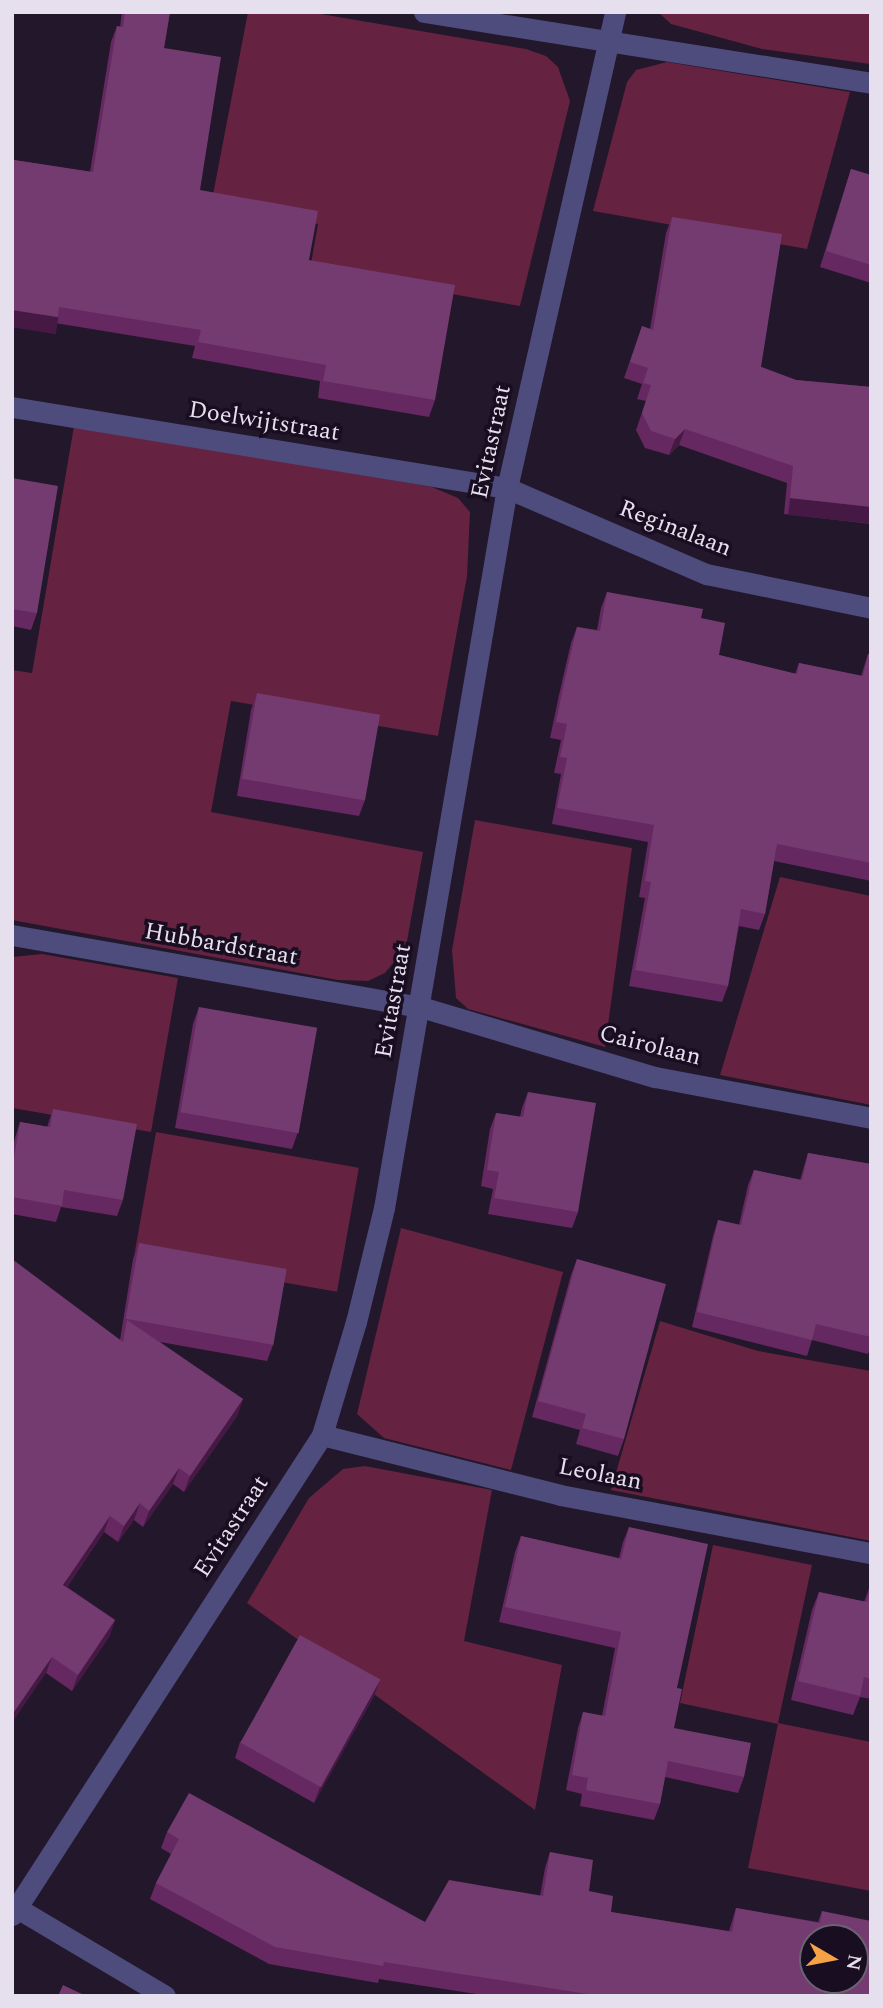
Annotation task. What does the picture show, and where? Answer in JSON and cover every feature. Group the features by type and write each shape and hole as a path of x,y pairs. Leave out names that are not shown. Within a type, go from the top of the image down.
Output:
{"street":[{"path":"424,12 607,38 871,83"},
{"name":"Evitastraat","path":"15,1912 322,1435 356,1322 384,1208 421,1007 508,488 607,38 615,12"},
{"name":"Doelwijtstraat","path":"12,407 508,488"},
{"name":"Reginalaan","path":"508,488 706,574 871,608"},
{"name":"Hubbardstraat","path":"12,935 421,1007"},
{"name":"Cairolaan","path":"421,1007 655,1077 871,1118"},
{"name":"Leolaan","path":"322,1435 560,1495 871,1553"},
{"path":"15,1912 165,1996"}],"shaded area":[{"path":"248,12 309,12 526,49 546,56 558,67 570,101 520,306 310,269 318,224 211,205"},
{"path":"658,12 871,12 871,60 870,64 762,49 671,24"},
{"path":"667,62 850,92 807,249 593,211 627,82 636,70"},
{"path":"74,426 432,487 458,498 470,512 467,576 438,736 231,701 211,812 423,852 406,947 385,973 368,981 338,980 12,920 12,670 32,673"},
{"path":"475,820 632,848 605,1047 468,1009 456,998 452,950"},
{"path":"780,877 871,896 871,1105 720,1075"},
{"path":"42,954 178,978 151,1132 12,1108 12,957"},
{"path":"156,1132 359,1168 337,1292 134,1256"},
{"path":"401,1228 563,1272 511,1470 384,1438 357,1414"},
{"path":"660,1321 758,1351 871,1371 871,1541 611,1490"},
{"path":"365,1466 492,1490 464,1641 562,1665 535,1810 247,1603 309,1498 343,1469"},
{"path":"713,1545 812,1565 778,1723 871,1742 871,1891 748,1868 778,1724 680,1703"}],"building":[{"path":"125,12 170,12 164,48 221,57 200,190 318,211 309,260 455,285 435,400 323,381 326,365 198,342 201,330 59,307 58,317 12,310 14,160 93,172 117,26 123,27"},
{"path":"851,169 871,175 871,265 826,251"},
{"path":"672,217 782,234 761,367 796,380 871,387 871,507 790,498 793,466 685,429 675,439 651,431 642,413 651,385 643,383 648,368 630,362 642,326 653,330"},
{"path":"12,478 58,486 37,613 12,609"},
{"path":"607,592 703,609 701,618 725,623 719,655 797,674 799,663 863,676 868,654 871,655 871,863 777,844 765,914 741,909 728,986 635,970 651,882 645,881 654,825 557,808 567,758 560,757 567,724 556,722 577,627 600,631"},
{"path":"257,693 380,715 365,800 242,779"},
{"path":"199,1007 317,1028 299,1133 180,1112"},
{"path":"528,1092 596,1103 578,1212 494,1198 499,1172 487,1170 496,1113 523,1117"},
{"path":"53,1109 137,1124 123,1200 64,1190 62,1206 12,1197 12,1169 20,1122 50,1127"},
{"path":"808,1153 871,1164 871,1337 816,1324 812,1340 697,1312 718,1220 741,1225 754,1170 802,1180"},
{"path":"139,1243 287,1269 273,1345 126,1319"},
{"path":"12,1259 123,1342 127,1320 243,1399 190,1476 179,1468 149,1511 140,1503 124,1526 110,1516 63,1585 115,1620 78,1675 52,1657 12,1715"},
{"path":"577,1259 666,1284 624,1439 582,1428 586,1414 538,1401"},
{"path":"629,1527 708,1544 677,1688 682,1689 674,1728 751,1743 744,1777 668,1761 660,1804 586,1790 588,1778 572,1775 583,1712 605,1716 621,1632 505,1607 521,1536 621,1559"},
{"path":"871,1584 871,1679 864,1677 860,1696 798,1681 819,1592 867,1602"},
{"path":"300,1635 380,1680 321,1787 240,1743"},
{"path":"189,1793 425,1922 449,1880 543,1896 550,1852 593,1860 589,1891 613,1896 611,1912 732,1932 736,1908 820,1923 822,1911 871,1921 871,1996 600,1996 384,1962 383,1966 275,1947 156,1883 179,1839 167,1832"},
{"path":"63,1985 86,1996 58,1996"}]}
